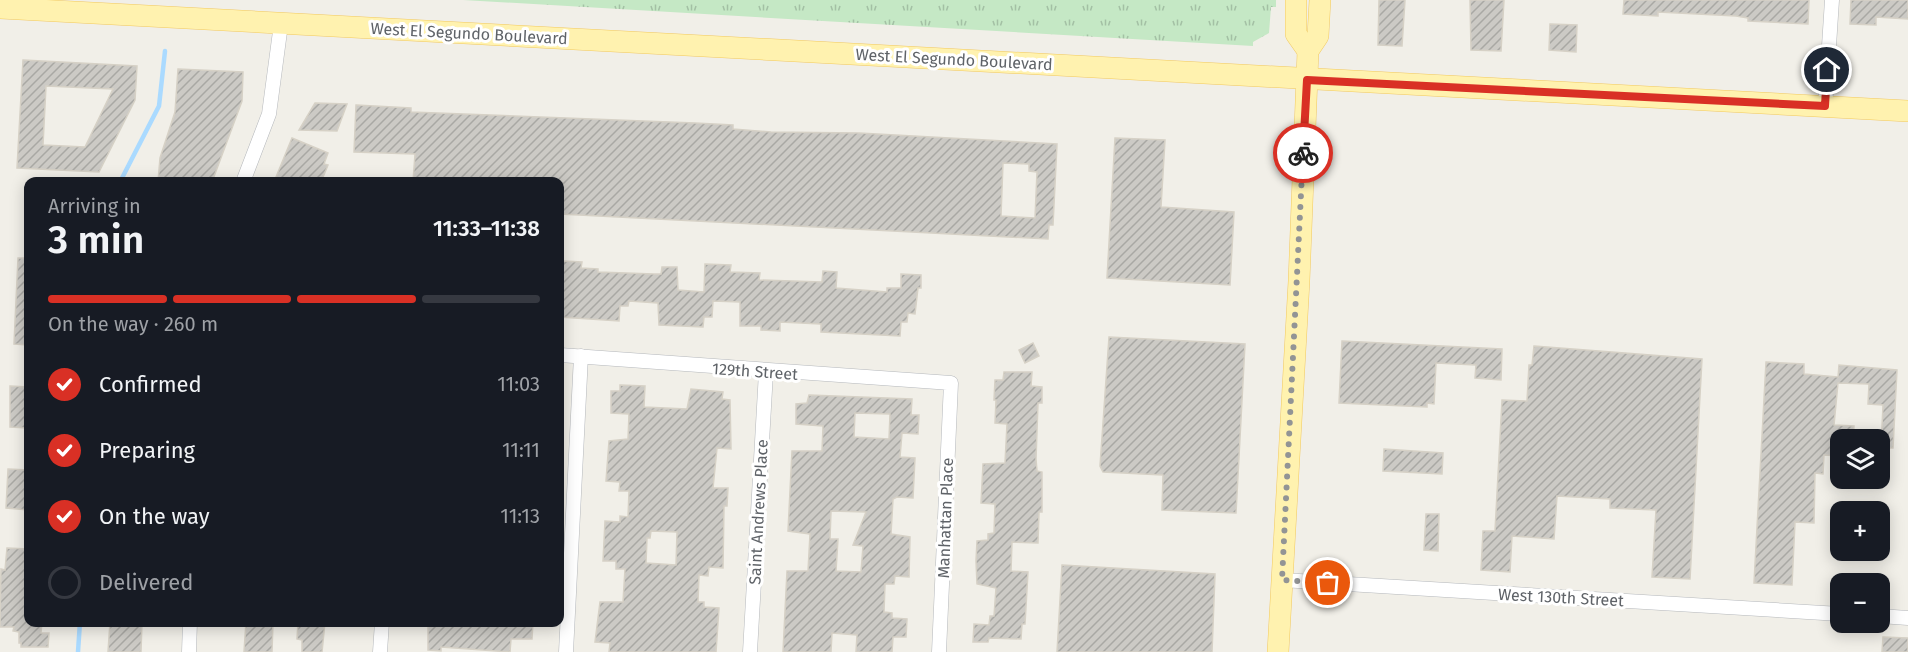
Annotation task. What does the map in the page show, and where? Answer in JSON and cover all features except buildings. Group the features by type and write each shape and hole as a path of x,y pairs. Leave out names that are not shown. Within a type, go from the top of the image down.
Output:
{"main road":[{"path":"1296,0 1296,34 1308,51"},
{"path":"1278,652 1308,51 1318,36 1320,0"},
{"name":"West El Segundo Boulevard","path":"0,8 1908,111"}],"street":[{"path":"1825,106 1832,0"},
{"path":"245,177 269,114 281,24"},
{"name":"129th Street","path":"564,355 766,372 951,383"},
{"path":"566,652 581,356"},
{"name":"Saint Andrews Place","path":"750,652 766,372"},
{"name":"Manhattan Place","path":"939,652 951,383"},
{"name":"West 130th Street","path":"1282,580 1830,613"},
{"path":"1890,617 1908,618"},
{"path":"189,652 190,627"},
{"path":"380,652 381,627"}],"green space":[{"path":"463,0 1276,0 1276,7 1271,7 1269,33 1253,42 1253,46"}],"waterway":[{"path":"123,177 159,106 165,51"},
{"path":"78,652 80,627"}],"way so far":[{"path":"1303,153 1299,281 1282,580 1328,583"}],"route":[{"path":"1303,153 1307,80 1825,106 1827,70"}]}
